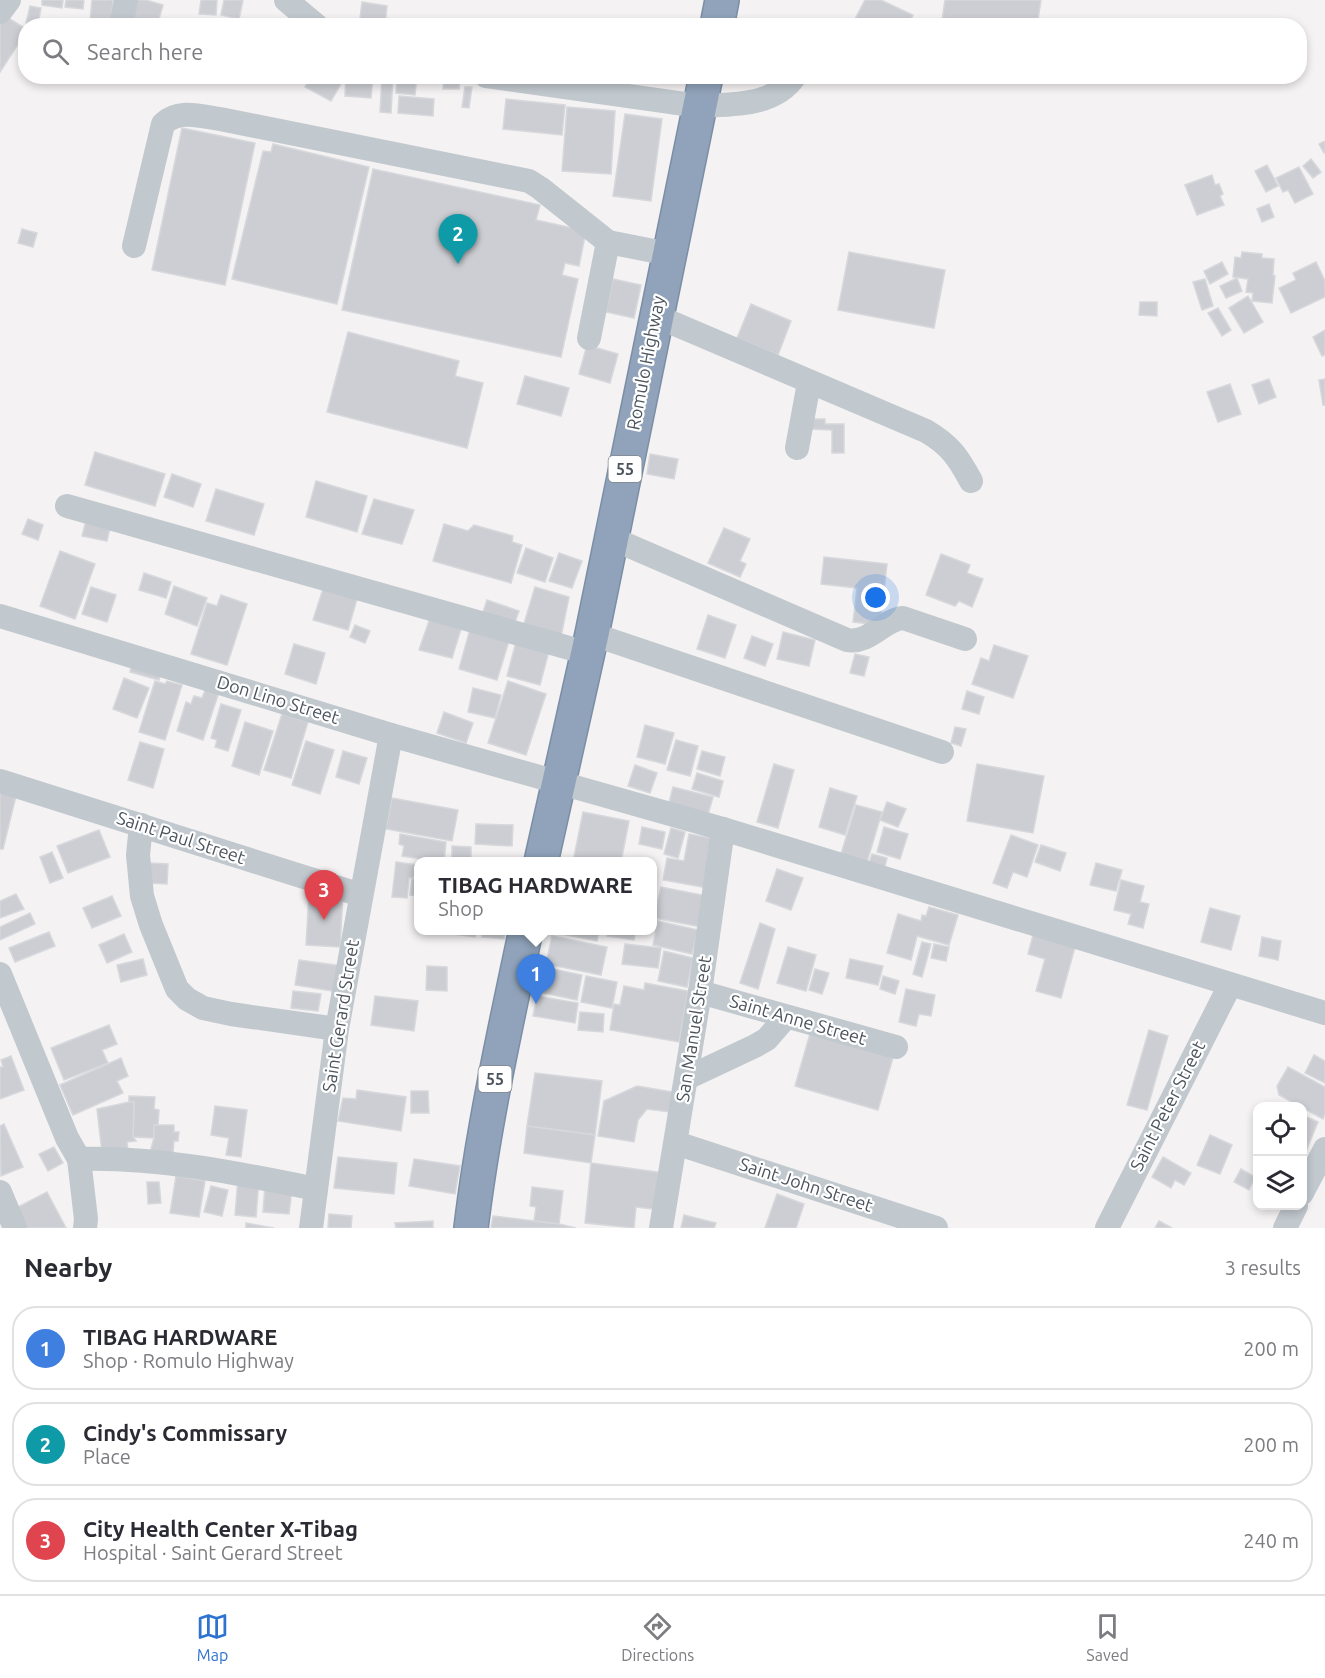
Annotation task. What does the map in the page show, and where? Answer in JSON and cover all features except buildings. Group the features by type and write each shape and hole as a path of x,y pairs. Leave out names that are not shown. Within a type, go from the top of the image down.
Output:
{"highway":[{"path":"719,18 722,0"},
{"name":"Romulo Highway","path":"542,857 590,643 702,91"},
{"name":"55","path":"471,1228 493,1090 525,935"}],"street":[{"path":"0,12 9,0"},
{"path":"123,18 126,0"},
{"path":"286,0 307,18"},
{"path":"601,84 702,91 732,104 774,96 789,84"},
{"path":"134,246 163,124 174,116 185,114 529,181 608,242 669,254"},
{"path":"589,338 608,242"},
{"path":"656,316 926,431 944,442 958,456 971,481"},
{"path":"797,448 809,383"},
{"path":"67,506 590,643 942,752"},
{"path":"611,538 847,640 862,639 884,628 893,620 903,618 965,639"},
{"name":"Don Lino Street","path":"0,616 391,735 558,781 1325,1012"},
{"name":"Saint Gerard Street","path":"311,1228 337,1029 391,735"},
{"name":"Saint Paul Street","path":"0,781 361,895"},
{"path":"141,825 138,855 142,896 177,989 187,999 203,1008 337,1029"},
{"name":"San Manuel Street","path":"661,1228 687,1078 723,830"},
{"path":"0,974 67,1138 79,1159 85,1228"},
{"name":"Saint Peter Street","path":"1107,1228 1230,985"},
{"name":"Saint Anne Street","path":"700,992 896,1047"},
{"path":"687,1078 755,1047 767,1038 786,1017"},
{"name":"Saint John Street","path":"676,1143 936,1228"},
{"path":"1307,1183 1325,1149"},
{"path":"79,1159 187,1164 316,1189"},
{"path":"0,1192 15,1228"}],"place":[{"name":"Cindy's Commissary","path":"458,264"},
{"name":"City Health Center X-Tibag","path":"324,920"},
{"name":"TIBAG HARDWARE","path":"536,1004"}]}
